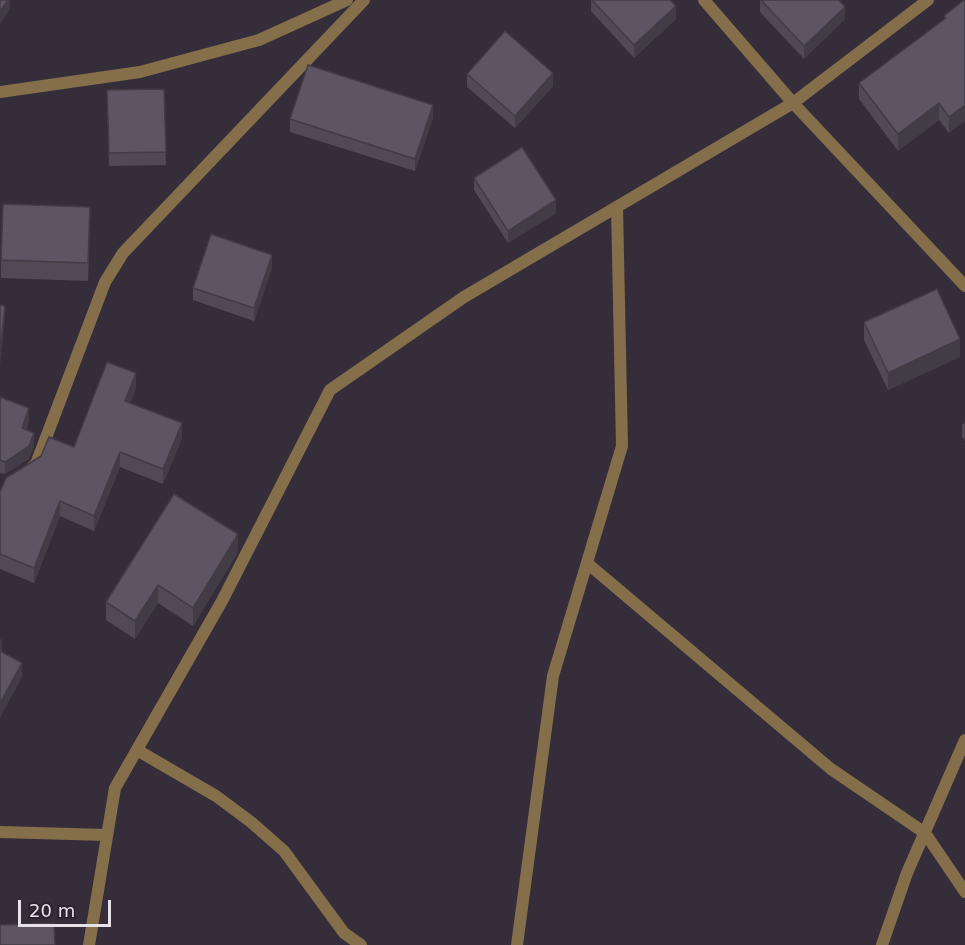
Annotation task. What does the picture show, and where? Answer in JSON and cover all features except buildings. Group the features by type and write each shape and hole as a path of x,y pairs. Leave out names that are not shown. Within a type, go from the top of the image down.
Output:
{"street":[{"path":"0,92 140,72 259,40 347,0"},
{"path":"18,476 36,464 105,282 123,253 364,0"},
{"path":"704,0 793,103 965,286"},
{"path":"89,945 115,788 222,601 330,390 464,297 793,103 928,0"},
{"path":"517,945 553,676 622,446 617,207"},
{"path":"587,562 831,769 925,833 965,892"},
{"path":"882,945 925,833 965,740"},
{"path":"137,750 216,796 251,822 284,851 344,933 361,945"},
{"path":"0,832 106,835"}]}
